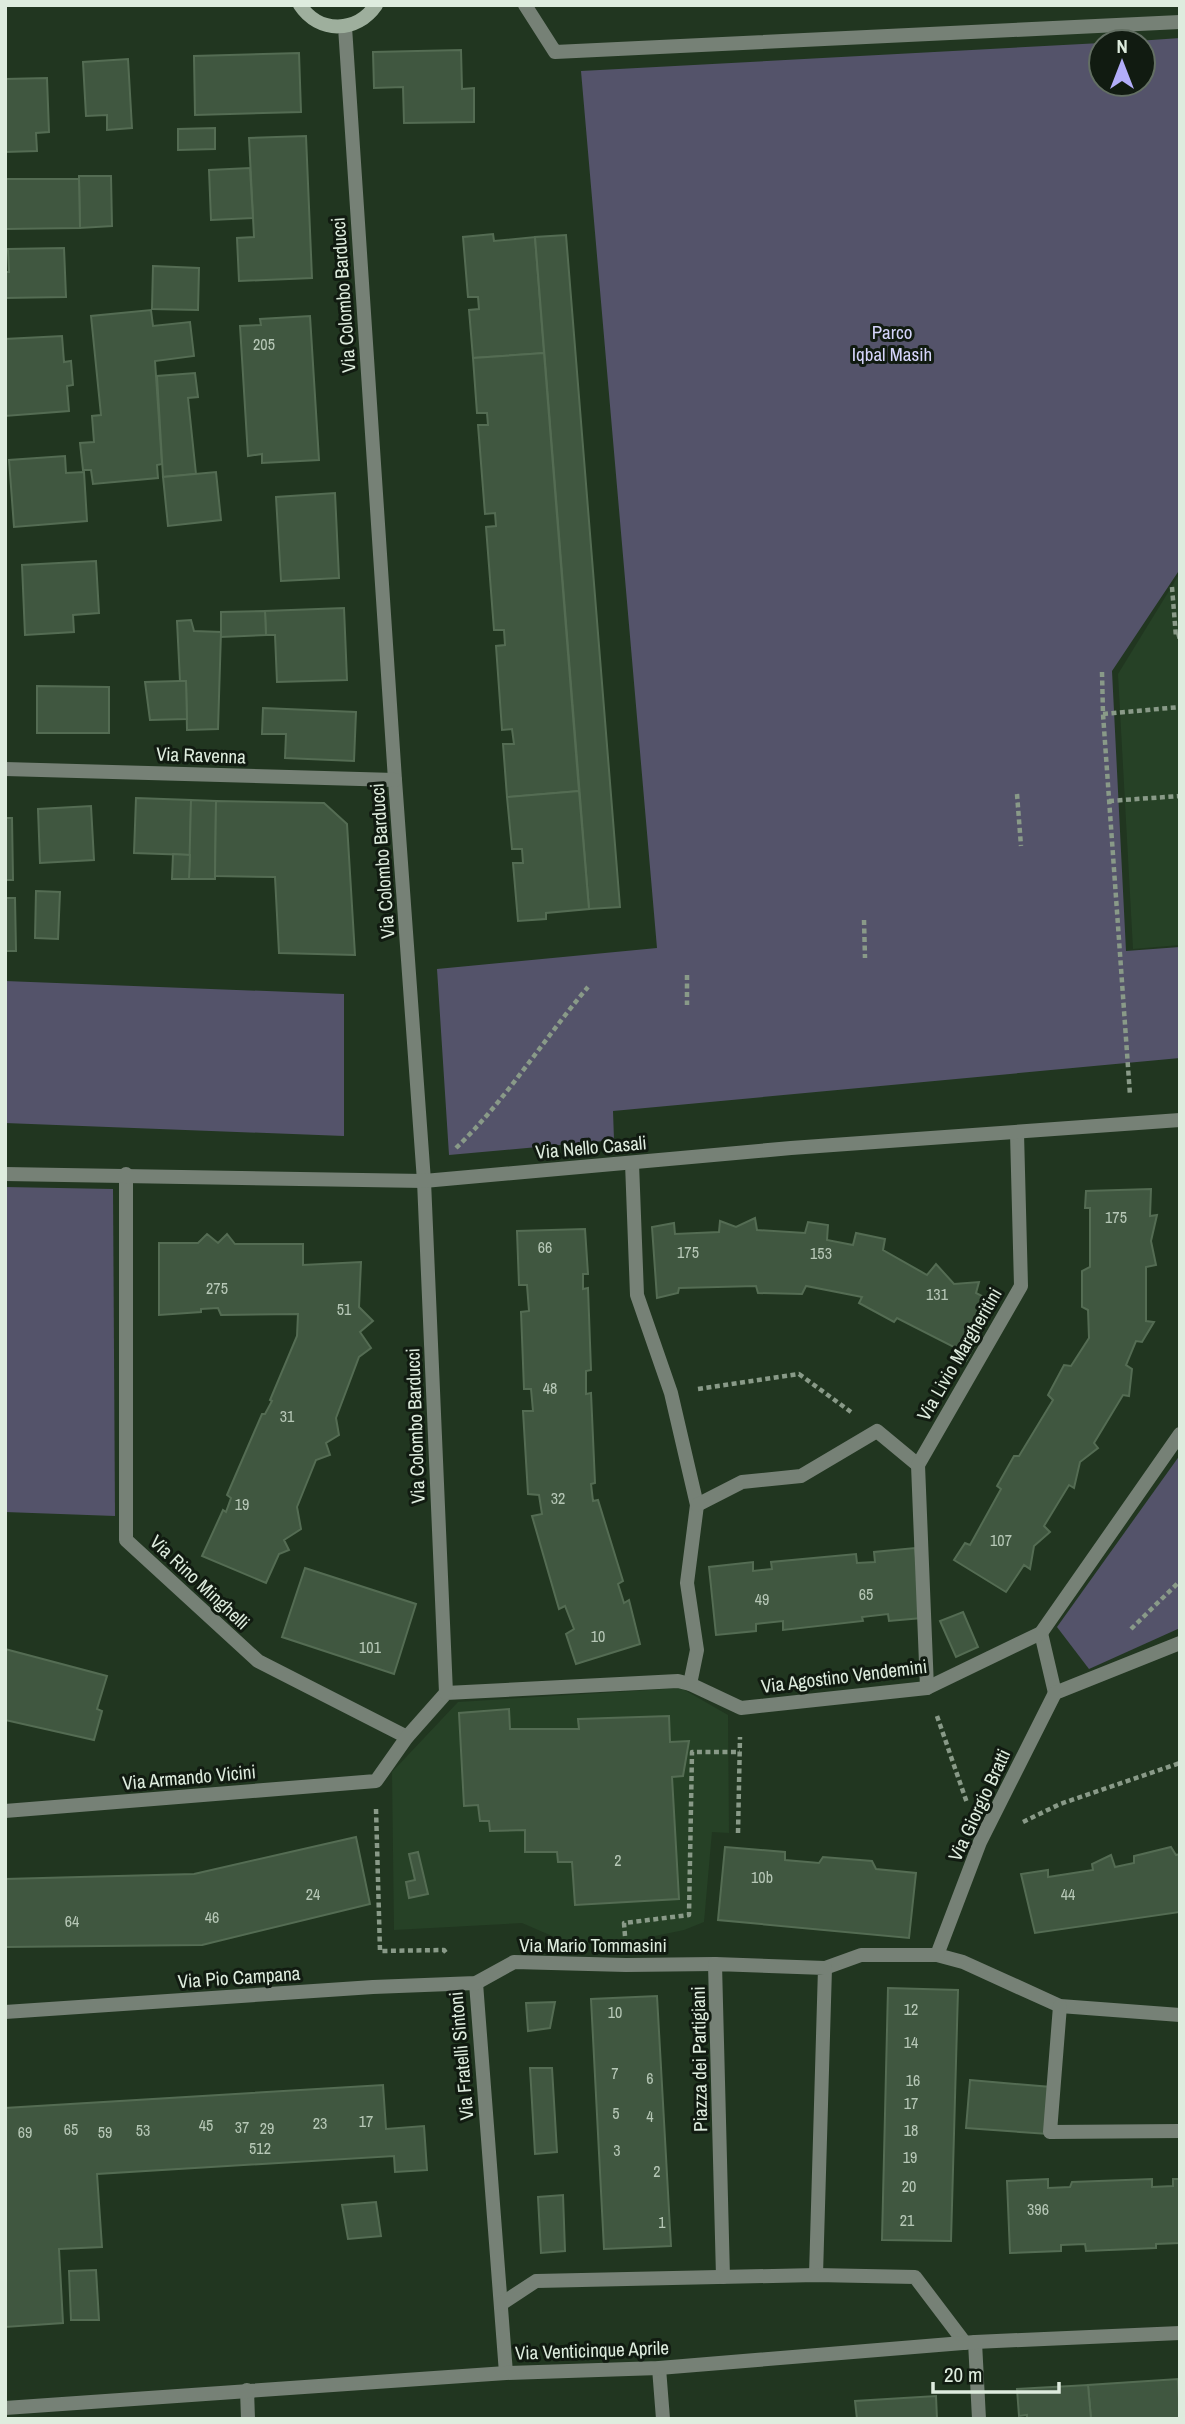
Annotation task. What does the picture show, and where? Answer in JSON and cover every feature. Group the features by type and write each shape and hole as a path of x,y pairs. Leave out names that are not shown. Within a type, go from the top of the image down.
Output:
{"street":[{"path":"300,5 316,21 345,27 359,22 371,13 376,5"},
{"path":"525,5 555,52 1180,22"},
{"name":"Via Colombo Barducci","path":"345,27 424,1181 446,1693"},
{"name":"Via Ravenna","path":"5,769 395,780"},
{"name":"Via Nello Casali","path":"5,1174 424,1181 791,1148 1180,1120"},
{"name":"Via Livio Margheritini","path":"918,1465 1021,1286 1017,1133"},
{"path":"632,1163 637,1295 671,1393 697,1505 687,1583 696,1650 691,1684"},
{"name":"Via Rino Minghelli","path":"126,1174 126,1540 258,1661 407,1737"},
{"path":"697,1505 742,1482 801,1476 877,1431 918,1465 927,1688"},
{"name":"Via Agostino Vendemini","path":"446,1693 678,1681 691,1684 741,1708 927,1688 1041,1633 1180,1434"},
{"path":"1041,1633 1055,1693 1180,1643"},
{"path":"376,1780 407,1737 446,1693"},
{"name":"Via Giorgio Bratti","path":"937,1955 980,1842 1055,1693"},
{"name":"Via Armando Vicini","path":"5,1811 376,1780"},
{"path":"816,2275 825,1968 861,1955 937,1955 963,1962 1060,2006 1180,2015"},
{"name":"Via Mario Tommasini","path":"476,1983 514,1962 715,1964"},
{"name":"Piazza dei Partigiani","path":"723,2277 715,1964 825,1968"},
{"name":"Via Pio Campana","path":"5,2012 373,1987 476,1983"},
{"name":"Via Fratelli Sintoni","path":"476,1983 506,2373"},
{"path":"1060,2006 1050,2132 1180,2131"},
{"path":"501,2304 536,2281 816,2275 915,2277 970,2343 979,2419"},
{"name":"Via Venticinque Aprile","path":"5,2408 506,2373 659,2368 970,2343 1180,2333"},
{"path":"659,2368 663,2419"},
{"path":"247,2390 248,2419"}],"path":[{"path":"1172,587 1175,637 1180,636"},
{"path":"1101,672 1132,1124"},
{"path":"1102,714 1180,707"},
{"path":"1017,794 1021,846"},
{"path":"1109,801 1180,796"},
{"path":"864,920 865,958"},
{"path":"687,975 687,1005"},
{"path":"424,1181 482,1123 588,987"},
{"path":"671,1393 799,1374 877,1431"},
{"path":"927,1688 980,1842 1060,1804 1180,1763"},
{"path":"738,1833 741,1708"},
{"path":"626,1942 624,1923 690,1915 692,1752 740,1752"},
{"name":"Via Fratelli Sintoni","path":"376,1780 380,1951 444,1950 476,1983"}],"shaded area":[{"path":"1180,573 1180,945 1133,949 1118,674"},
{"path":"681,1688 728,1715 729,1833 712,1832 704,1922 684,1930 626,1942 566,1942 522,1923 394,1930 392,1772 458,1702"}],"green space":[{"name":"Parco Iqbal Masih","path":"1180,38 1180,569 1112,671 1126,951 1180,947 1180,1058 613,1111 614,1140 449,1155 437,969 657,948 581,71 1087,44 1087,98 1157,98 1157,40"},
{"path":"5,981 344,994 344,1136 5,1123"},
{"path":"5,1187 113,1189 115,1516 5,1512"},
{"path":"1180,1455 1180,1628 1089,1669 1057,1627"}],"building":[{"path":"461,50 462,89 474,88 474,122 404,123 403,87 374,88 373,52"},
{"path":"299,53 301,112 195,115 194,56"},
{"path":"128,59 132,128 107,130 107,115 86,116 83,62"},
{"path":"47,78 49,132 36,133 37,151 5,152 5,79"},
{"path":"215,128 215,149 178,150 178,129"},
{"path":"306,136 312,278 239,281 237,238 254,237 249,138"},
{"path":"250,168 253,218 211,220 209,170"},
{"path":"79,176 111,176 112,226 80,228"},
{"path":"5,179 79,179 80,228 5,229"},
{"path":"493,234 494,241 535,237 544,353 473,358 469,310 479,309 478,297 468,297 463,237"},
{"path":"566,235 620,907 589,909 535,237"},
{"path":"64,248 66,297 5,298 5,272 9,272 8,249"},
{"path":"153,266 199,268 198,310 152,309"},
{"path":"151,310 153,326 190,322 194,356 155,361 162,464 157,465 158,478 93,484 91,470 83,470 80,443 94,442 92,416 101,415 91,316"},
{"path":"310,316 319,460 262,463 262,454 248,456 240,326 261,325 260,319"},
{"path":"62,336 64,362 71,361 73,385 67,386 69,411 5,416 5,339"},
{"path":"544,353 579,791 507,797 503,744 514,744 512,729 502,730 496,646 505,645 504,630 494,630 486,527 496,526 495,513 485,514 478,425 488,425 487,413 477,413 473,358"},
{"path":"195,373 198,397 188,398 196,474 163,477 157,376"},
{"path":"65,456 66,473 84,472 87,521 14,527 9,460"},
{"path":"216,472 221,520 168,526 163,477"},
{"path":"335,493 339,578 281,581 276,497"},
{"path":"96,561 99,613 73,615 74,632 25,635 22,565"},
{"path":"344,608 347,680 277,682 275,635 266,635 265,611"},
{"path":"265,611 266,635 221,637 221,612"},
{"path":"191,620 194,631 221,632 218,729 187,730 186,681 180,681 177,621"},
{"path":"186,681 187,719 150,720 145,682"},
{"path":"37,686 109,687 109,733 37,733"},
{"path":"263,708 356,712 354,761 285,758 286,734 262,734"},
{"path":"579,791 589,909 546,913 546,919 518,921 513,863 523,863 522,849 512,849 507,797"},
{"path":"136,798 191,800 190,855 134,853"},
{"path":"191,800 216,801 215,879 189,879"},
{"path":"216,801 324,803 347,824 355,955 279,953 275,877 215,876"},
{"path":"91,806 94,860 40,863 38,809"},
{"path":"5,818 12,818 13,880 5,880"},
{"path":"173,854 190,855 189,879 172,879"},
{"path":"36,891 60,892 58,939 35,938"},
{"path":"5,898 15,898 16,951 5,951"},
{"path":"1151,1189 1150,1216 1157,1215 1151,1241 1156,1265 1146,1267 1146,1321 1154,1322 1142,1342 1136,1341 1126,1365 1132,1369 1129,1396 1123,1395 1094,1443 1098,1448 1080,1462 1074,1488 1069,1485 1044,1526 1050,1532 1034,1546 1030,1569 1024,1565 1006,1592 954,1560 965,1543 970,1545 1001,1489 997,1486 1014,1456 1019,1456 1053,1400 1048,1395 1064,1365 1071,1366 1089,1338 1088,1310 1082,1307 1082,1271 1090,1267 1090,1208 1085,1208 1086,1191"},
{"path":"755,1218 757,1230 805,1233 808,1222 828,1225 827,1240 853,1245 856,1233 885,1239 883,1250 927,1275 936,1264 954,1284 979,1282 976,1293 997,1304 966,1361 951,1355 956,1348 897,1318 894,1322 859,1303 862,1297 806,1286 802,1294 758,1293 756,1286 679,1288 678,1293 657,1298 652,1227 674,1223 675,1234 719,1232 720,1221 736,1227"},
{"path":"585,1229 588,1274 583,1274 583,1289 588,1288 591,1370 586,1371 586,1394 591,1393 595,1483 591,1484 593,1501 598,1500 623,1581 618,1584 624,1603 629,1600 640,1644 576,1664 566,1634 574,1629 565,1606 559,1609 532,1516 542,1514 539,1495 528,1494 523,1411 533,1411 531,1389 524,1389 521,1312 529,1311 527,1285 519,1285 517,1231"},
{"path":"207,1234 218,1243 227,1234 235,1244 303,1244 303,1265 361,1262 359,1307 373,1321 360,1332 371,1348 359,1357 336,1418 339,1435 326,1443 330,1455 316,1460 297,1507 301,1529 284,1540 289,1550 279,1554 266,1583 202,1556 223,1510 226,1512 231,1498 227,1495 262,1414 265,1414 272,1401 270,1400 297,1336 298,1314 221,1315 218,1308 159,1315 159,1243 198,1243"},
{"path":"915,1548 922,1618 889,1621 888,1614 862,1617 863,1621 783,1630 783,1621 756,1624 756,1631 716,1635 709,1567 753,1562 753,1571 772,1569 771,1562 856,1554 857,1563 875,1562 874,1552"},
{"path":"305,1568 416,1604 394,1674 282,1637"},
{"path":"963,1612 978,1647 956,1657 940,1621"},
{"path":"5,1649 107,1676 97,1709 102,1711 94,1740 5,1720"},
{"path":"509,1709 510,1729 579,1729 578,1719 669,1716 670,1742 689,1741 683,1776 672,1777 679,1899 575,1905 572,1862 558,1862 557,1852 525,1852 525,1830 490,1831 489,1821 480,1821 478,1805 464,1806 459,1713"},
{"path":"356,1837 370,1904 202,1945 5,1947 5,1879 194,1874"},
{"path":"725,1847 785,1852 785,1860 819,1863 823,1857 872,1861 876,1869 916,1873 909,1938 718,1920"},
{"path":"1171,1847 1176,1855 1180,1854 1180,1912 1035,1933 1021,1874 1048,1870 1048,1877 1093,1870 1092,1864 1111,1855 1115,1867 1134,1863 1134,1856"},
{"path":"418,1852 428,1894 409,1898 406,1882 415,1880 409,1854"},
{"path":"888,1988 958,1990 951,2241 882,2240"},
{"path":"657,1996 671,2246 604,2249 591,1999"},
{"path":"555,2002 550,2028 528,2031 526,2003"},
{"path":"530,2068 552,2068 557,2152 535,2154"},
{"path":"970,2080 1051,2087 1048,2134 966,2128"},
{"path":"383,2085 386,2129 424,2126 427,2170 395,2172 394,2156 97,2174 102,2247 59,2249 63,2323 5,2327 5,2108"},
{"path":"1048,2179 1048,2188 1070,2187 1072,2182 1152,2179 1152,2187 1173,2186 1173,2179 1180,2179 1180,2243 1156,2244 1156,2248 1086,2251 1085,2244 1061,2245 1061,2251 1010,2253 1007,2181"},
{"path":"563,2195 565,2251 541,2253 538,2197"},
{"path":"376,2202 381,2236 348,2239 342,2205"},
{"path":"96,2270 99,2320 71,2320 69,2271"},
{"path":"1178,2379 1180,2419 1091,2419 1088,2385"},
{"path":"1088,2385 1091,2419 1027,2419 1027,2415 1019,2416 1017,2389"},
{"path":"936,2396 937,2419 857,2419 855,2401"}]}
